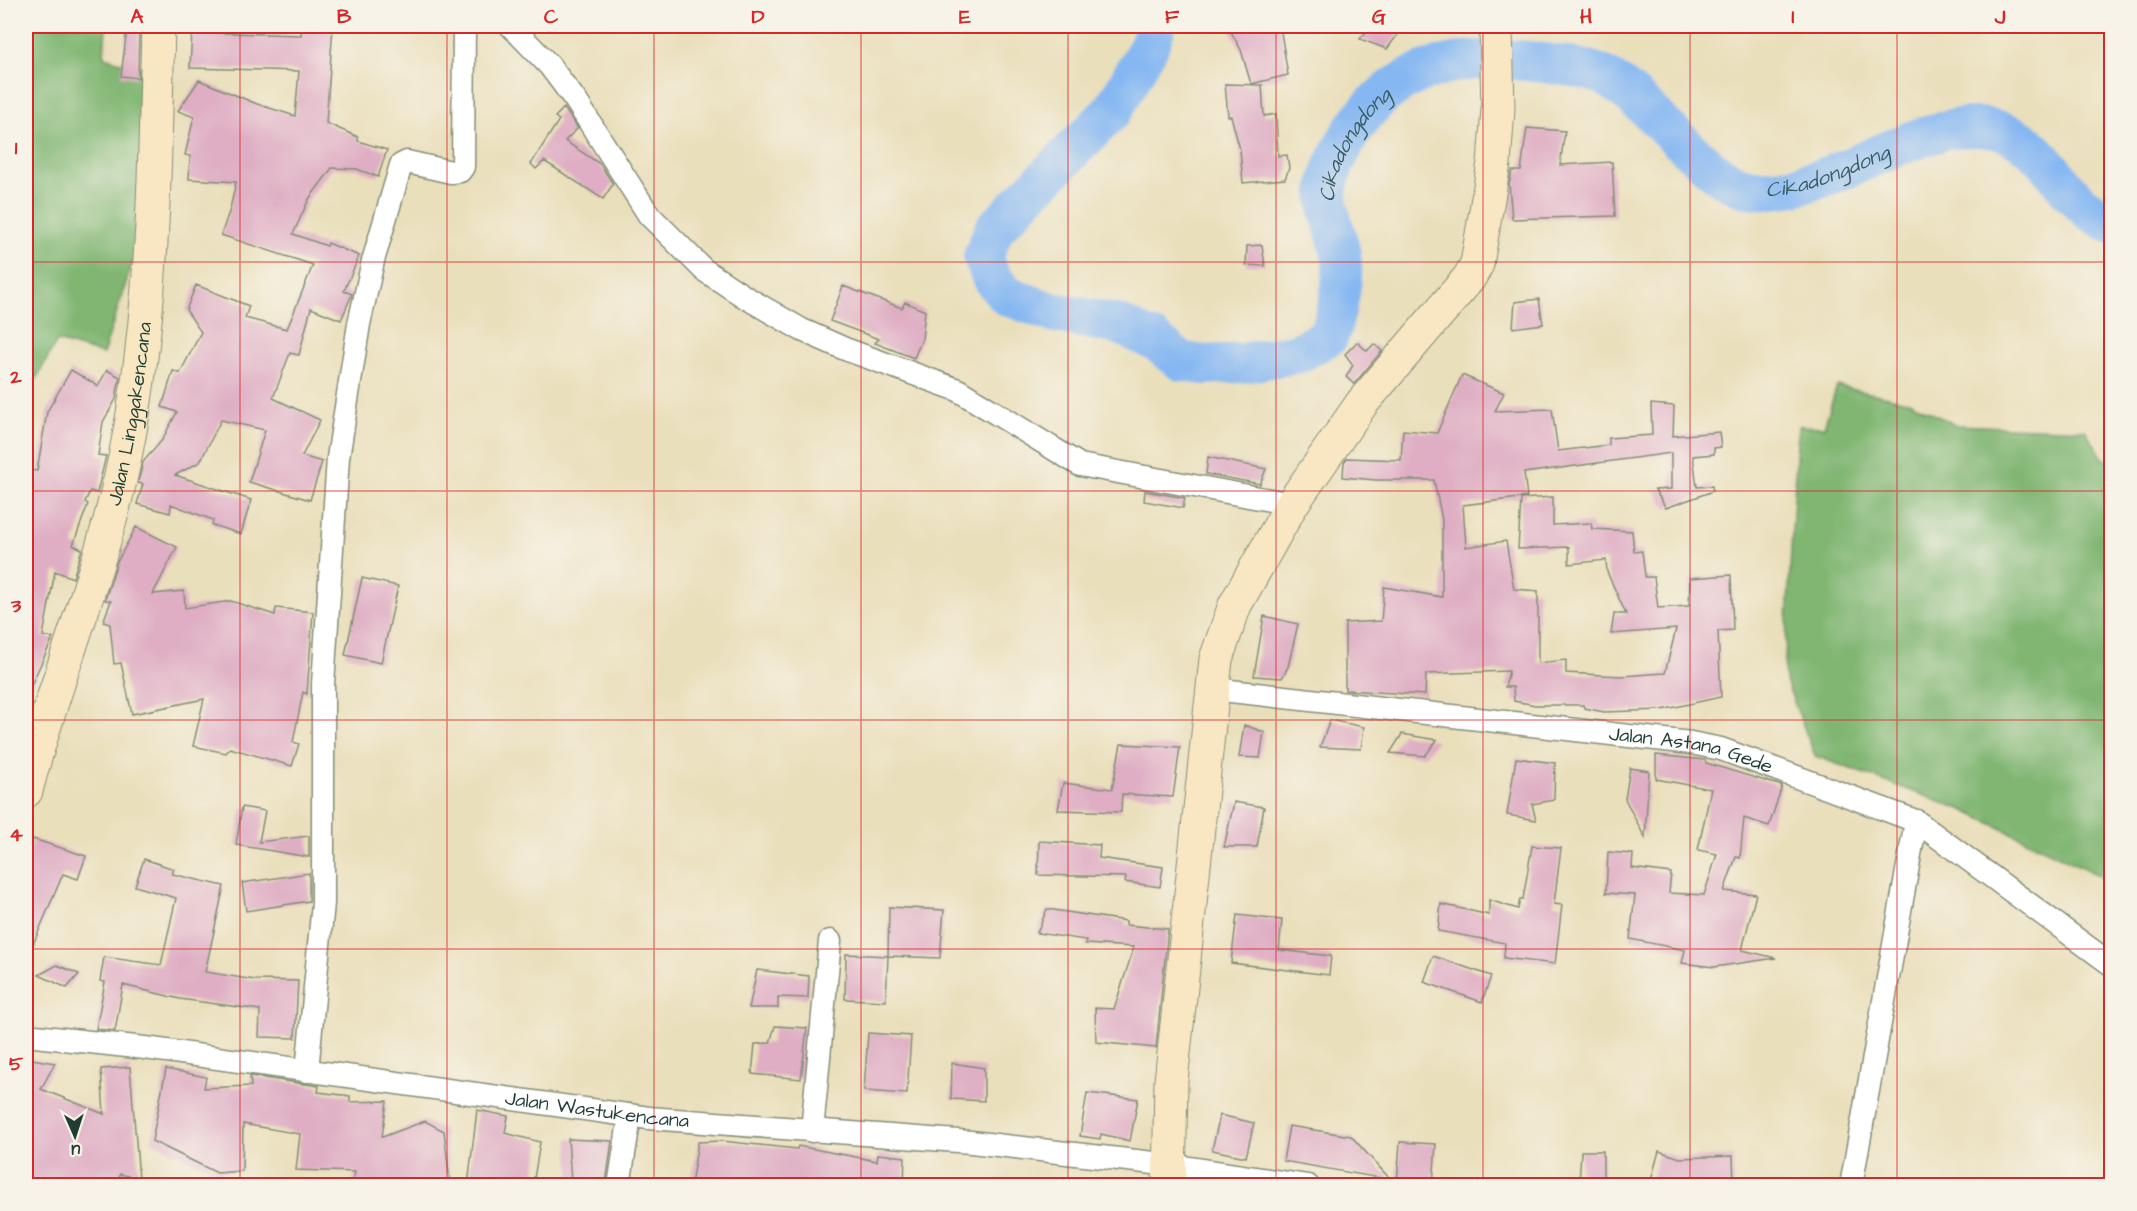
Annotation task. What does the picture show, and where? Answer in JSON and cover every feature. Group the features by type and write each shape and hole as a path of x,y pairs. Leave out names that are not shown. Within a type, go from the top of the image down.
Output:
{"street":[{"name":"Jalan Linggakencana","path":"26,791 113,509 131,420 143,340 155,146 159,26"},
{"path":"308,1071 322,930 323,684 333,524 345,398 373,261 401,165 407,162 451,172 460,171 463,167 464,26"},
{"path":"511,26 549,65 576,100 649,215 704,270 745,297 802,330 845,349 958,390 1080,465 1292,504"},
{"path":"1170,1175 1171,1081 1216,659 1230,615 1252,570 1292,504 1357,409 1469,278 1477,264 1494,163 1498,109 1496,30"},
{"name":"Jalan Astana Gede","path":"1213,689 1691,743 1747,758 1916,821 2112,965"},
{"path":"1851,1185 1916,821"},
{"path":"812,1131 830,941"},
{"name":"Jalan Wastukencana","path":"26,1035 630,1115 971,1142 1170,1175 1308,1185"},
{"path":"619,1185 630,1115"}],"green space":[{"path":"26,26 106,26 104,57 145,69 149,212 103,354 57,341 26,397"},
{"path":"1837,386 1911,402 1955,425 2085,430 2103,458 2111,463 2111,881 1961,809 1815,756 1784,676 1798,426 1824,427"}],"building":[{"path":"302,26 333,26 326,123 358,137 358,141 387,150 378,177 357,169 332,168 309,199 293,234 327,246 328,243 359,256 344,291 352,294 341,320 311,308 299,355 290,353 273,398 320,420 302,456 322,462 310,500 249,482 265,430 221,420 200,462 175,475 251,500 241,534 212,525 213,520 171,504 170,513 137,504 143,484 138,483 143,462 162,440 177,412 162,407 173,371 180,373 201,332 186,310 196,285 249,306 245,318 287,329 313,265 221,235 236,182 189,179 190,156 185,155 194,117 178,111 199,80 257,104 295,116 299,71 190,68 192,32 301,35"},
{"path":"1228,26 1280,26 1288,75 1251,84 1241,50"},
{"path":"1371,26 1404,26 1387,49 1360,39"},
{"path":"127,29 139,31 138,78 121,76"},
{"path":"1225,84 1262,85 1264,116 1276,114 1278,156 1287,155 1289,168 1285,179 1243,183 1240,150 1231,116 1228,116"},
{"path":"564,108 578,128 565,141 600,164 613,184 603,199 544,161 536,169 531,164 559,120 555,117"},
{"path":"1527,128 1565,131 1560,165 1612,162 1615,216 1512,219 1509,184 1512,171 1521,171"},
{"path":"1262,245 1265,266 1246,265 1247,246"},
{"path":"843,286 902,308 905,302 925,311 922,339 914,358 875,343 879,339 830,321"},
{"path":"1539,299 1543,324 1513,328 1515,302"},
{"path":"1357,342 1367,351 1374,344 1382,351 1354,384 1346,377 1353,365 1345,354"},
{"path":"71,370 98,386 107,370 120,377 116,399 103,422 98,455 106,456 97,493 90,491 85,502 88,504 73,545 82,549 73,578 55,571 43,636 53,638 26,696 26,470 37,471 47,412"},
{"path":"1462,375 1504,393 1495,411 1552,409 1558,451 1609,445 1609,438 1652,435 1651,404 1674,406 1673,436 1719,432 1721,447 1714,448 1714,454 1693,456 1697,487 1712,486 1713,491 1666,508 1655,490 1671,489 1671,453 1524,473 1527,497 1463,505 1466,547 1506,541 1514,589 1538,591 1538,663 1566,660 1566,673 1621,676 1665,673 1676,629 1611,634 1614,614 1626,614 1607,572 1606,560 1569,564 1569,547 1518,549 1521,499 1553,497 1553,525 1591,523 1592,529 1632,531 1634,552 1642,551 1645,577 1654,577 1658,608 1689,606 1690,578 1731,575 1733,630 1718,631 1721,697 1662,710 1604,712 1584,708 1583,705 1535,705 1514,701 1513,687 1505,687 1509,671 1426,674 1425,695 1345,690 1345,623 1381,621 1384,587 1442,597 1442,520 1434,480 1376,480 1343,477 1344,462 1347,458 1401,460 1403,430 1437,433"},
{"path":"1208,457 1266,469 1260,484 1206,474"},
{"path":"1145,491 1185,498 1183,508 1144,501"},
{"path":"136,527 177,547 153,594 184,591 185,608 231,601 275,615 276,608 313,612 307,694 303,692 293,742 299,744 292,766 230,748 226,753 193,746 204,699 132,714 121,663 114,664 110,624 103,622 111,601 105,600 117,562"},
{"path":"362,578 398,586 381,663 345,655"},
{"path":"1264,616 1298,624 1288,667 1282,678 1254,676"},
{"path":"1330,720 1364,727 1361,749 1320,747"},
{"path":"1244,725 1264,732 1260,758 1239,757"},
{"path":"1402,734 1437,740 1425,756 1390,753"},
{"path":"1121,744 1180,747 1173,797 1122,794 1121,812 1058,810 1063,783 1112,789"},
{"path":"1656,755 1705,760 1706,763 1782,786 1769,826 1744,818 1740,858 1736,857 1724,891 1756,894 1742,950 1776,958 1714,967 1682,963 1685,950 1630,939 1635,895 1606,893 1608,852 1633,854 1632,868 1671,873 1669,893 1704,895 1717,854 1698,850 1711,789 1656,779"},
{"path":"1516,758 1555,763 1554,800 1532,804 1536,820 1507,815"},
{"path":"1630,768 1649,771 1645,838 1625,799"},
{"path":"1234,802 1264,807 1257,847 1224,847"},
{"path":"242,807 265,811 259,842 309,836 309,857 236,845"},
{"path":"33,839 86,856 78,879 63,874 26,961 26,862"},
{"path":"1039,841 1100,845 1099,858 1163,867 1160,887 1125,882 1126,877 1038,875"},
{"path":"1532,846 1561,848 1554,904 1562,905 1555,964 1504,958 1505,943 1438,931 1441,904 1489,915 1489,900 1518,909 1520,899 1523,899"},
{"path":"144,859 174,869 172,874 224,886 205,972 255,980 298,981 295,1038 259,1037 260,1010 180,999 123,985 115,1031 96,1029 105,982 100,981 104,957 161,965 176,898 135,886"},
{"path":"309,873 309,901 246,911 242,883"},
{"path":"889,907 944,910 940,958 888,956"},
{"path":"1047,909 1126,921 1126,925 1168,929 1156,1048 1096,1042 1095,1008 1114,1009 1134,947 1085,944 1086,940 1037,933"},
{"path":"1237,915 1282,920 1279,950 1331,956 1329,975 1231,963"},
{"path":"846,954 888,956 886,1001 845,999"},
{"path":"1433,956 1491,976 1482,1002 1424,982"},
{"path":"57,965 79,974 67,988 39,975"},
{"path":"757,970 809,976 808,998 778,997 778,1008 749,1008"},
{"path":"775,1026 807,1028 801,1079 752,1074 755,1044 770,1043"},
{"path":"868,1033 911,1036 907,1094 864,1091"},
{"path":"26,1058 55,1063 41,1089 104,1114 101,1069 130,1067 139,1179 120,1174 118,1185 51,1185 26,1181"},
{"path":"952,1063 984,1068 984,1101 951,1099"},
{"path":"166,1069 206,1077 204,1088 251,1086 250,1076 319,1086 318,1092 350,1096 350,1102 387,1101 382,1137 425,1121 444,1131 450,1182 352,1185 355,1172 296,1170 300,1134 243,1124 242,1171 217,1173 152,1141"},
{"path":"1087,1093 1138,1099 1130,1141 1101,1134 1100,1139 1080,1136"},
{"path":"477,1110 508,1116 505,1133 540,1142 533,1185 468,1185"},
{"path":"1220,1115 1254,1123 1246,1157 1212,1150"},
{"path":"1289,1126 1351,1136 1391,1180 1283,1161"},
{"path":"568,1139 612,1141 606,1183 571,1182"},
{"path":"722,1141 797,1149 798,1146 877,1161 878,1154 905,1157 904,1185 691,1185 698,1142"},
{"path":"1400,1142 1436,1144 1433,1185 1397,1183"},
{"path":"1581,1151 1603,1151 1603,1185 1579,1185"},
{"path":"1659,1151 1680,1158 1733,1156 1734,1185 1668,1185 1651,1180"}],"waterway":[{"name":"Cikadongdong","path":"1156,26 1149,46 1113,110 994,229 983,257 992,279 1007,296 1051,312 1120,325 1155,341 1181,361 1203,365 1243,363 1299,353 1329,336 1340,296 1342,275 1341,255 1328,201 1329,179 1334,166 1350,134 1370,108 1393,88 1418,74 1447,64 1477,60 1510,60 1544,63 1594,72 1624,89 1715,172 1732,183 1748,188 1781,188 1814,181 1915,140 1947,130 1979,127 2010,134 2033,149 2078,200 2112,224"}]}
